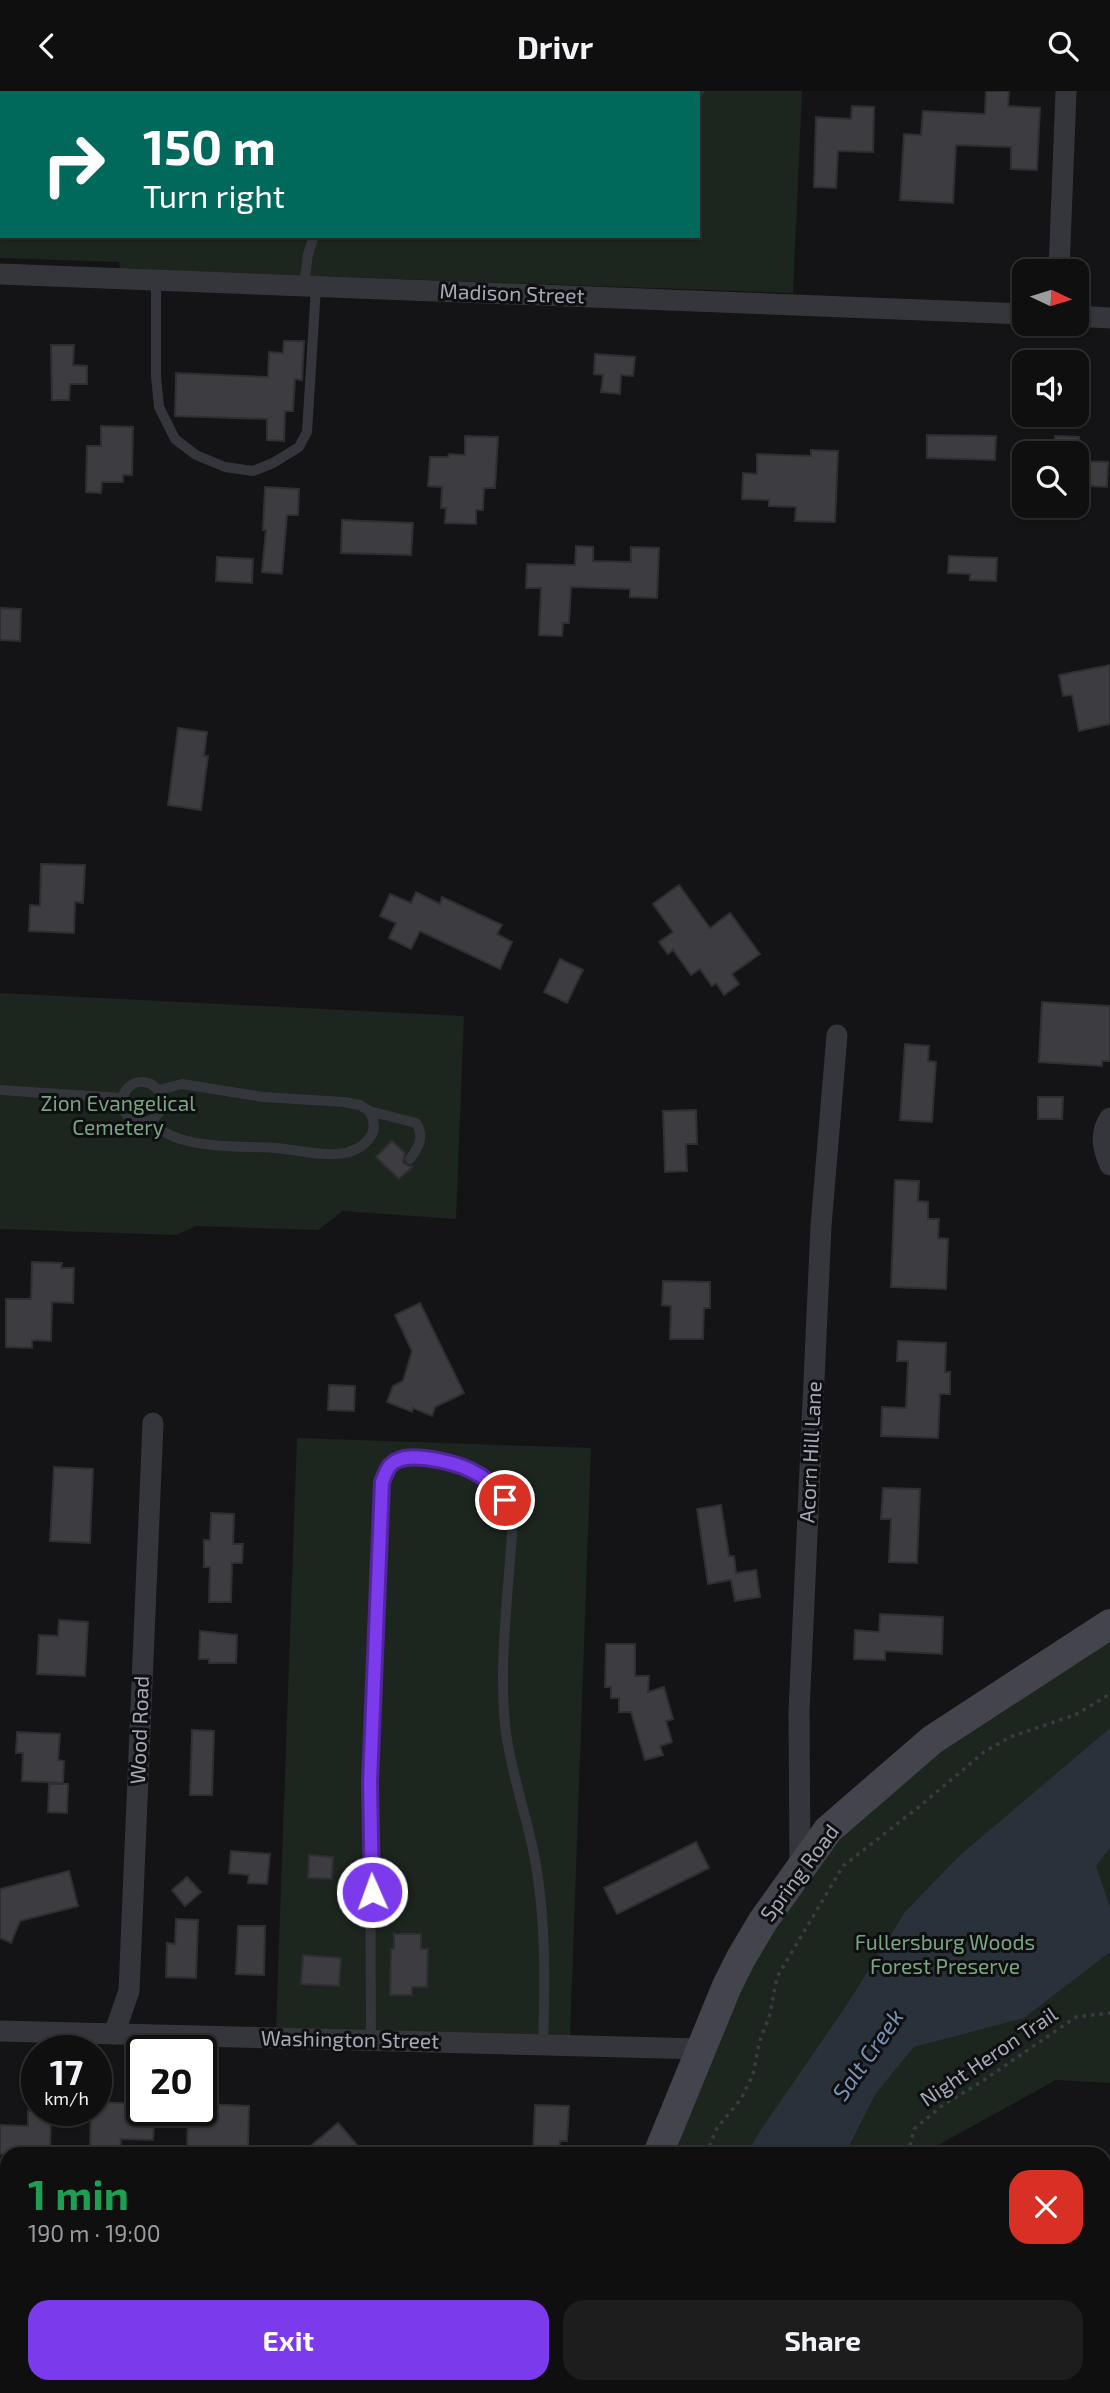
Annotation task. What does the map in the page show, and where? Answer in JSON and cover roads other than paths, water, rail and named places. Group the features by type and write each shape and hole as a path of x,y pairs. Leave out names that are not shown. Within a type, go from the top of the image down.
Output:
{"street":[{"path":"1059,259 1066,91"},
{"name":"Madison Street","path":"0,274 1012,314"},
{"path":"1089,317 1110,318"},
{"name":"Acorn Hill Lane","path":"800,1870 800,1685 821,1226 837,1035"},
{"path":"1110,1118 1102,1137 1104,1152 1110,1165"},
{"name":"Wood Road","path":"114,2034 129,1990 153,1423"},
{"name":"Spring Road","path":"661,2147 741,1958 763,1921 828,1830 932,1740 1110,1624"},
{"name":"Washington Street","path":"0,2031 701,2049"}],"lane":[{"path":"156,280 156,376 159,407 175,439 196,455 225,467 253,471 273,463 299,447 307,432 310,287 308,254 313,238"},
{"path":"145,1081 159,1090 163,1105 154,1119 136,1122 122,1107 122,1098 129,1086 136,1082 145,1081"},
{"path":"159,1090 182,1084 290,1100 360,1105 369,1111 416,1123 421,1131 421,1138 410,1159"},
{"path":"0,1090 122,1098"},
{"path":"147,1122 165,1134 204,1144 326,1155 348,1152 366,1142 374,1126 369,1111"},
{"path":"371,2041 370,1782 382,1482 392,1463 402,1458 417,1457 464,1466 485,1478 497,1488 510,1514 512,1534 503,1684 504,1716 536,1863 541,1899 545,1961 543,2045"}],"water":[{"name":"Salt Creek","path":"1110,1728 1110,1848 1096,1866 1110,1907 1110,1952 1024,2018 914,2047 876,2093 849,2147 751,2147 846,2006 905,1912 958,1857"}],"park label":[{"name":"Zion Evangelical Cemetery","path":"118,1116"},
{"name":"Fullersburg Woods Forest Preserve","path":"945,1955"}]}
